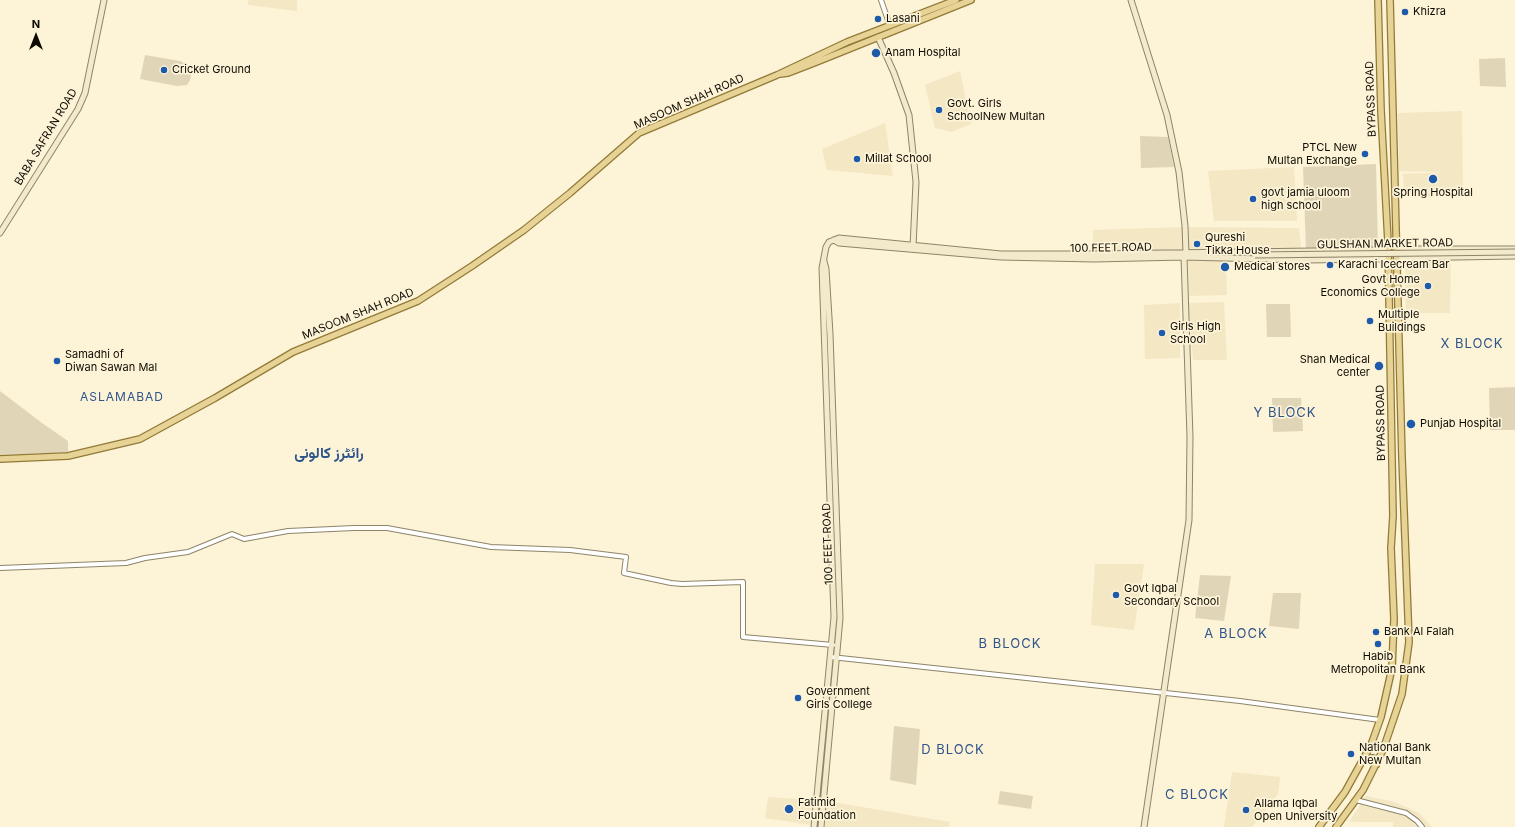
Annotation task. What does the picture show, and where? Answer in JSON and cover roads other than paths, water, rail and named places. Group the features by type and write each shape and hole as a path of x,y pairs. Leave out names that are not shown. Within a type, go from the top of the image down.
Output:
{"main road":[{"name":"BABA SAFRAN ROAD","path":"0,233 78,109 85,93 104,0"},
{"name":"MASOOM SHAH ROAD","path":"778,74 793,72 878,37 956,0"},
{"name":"MASOOM SHAH ROAD","path":"0,459 68,456 140,439 215,398 293,352 418,301 524,230 570,193 639,133 778,74 847,42 890,26 919,18 971,0"},
{"path":"1131,0 1173,137 1184,217 1190,503 1144,827"},
{"name":"BYPASS ROAD","path":"1319,827 1345,792 1370,749 1380,720 1392,668 1394,619 1391,561 1393,516 1388,250 1381,111 1378,0"},
{"path":"1336,827 1356,800 1376,765 1395,720 1402,694 1409,642 1402,458 1390,0"},
{"path":"1391,33 1394,19 1394,0"},
{"path":"878,37 894,72 909,115 916,182 913,247"},
{"path":"847,42 850,48"},
{"name":"100 FEET ROAD","path":"814,827 834,617 822,268 826,247 838,238 913,247 1001,254 1233,255 1388,250"},
{"name":"GULSHAN MARKET ROAD","path":"1397,249 1515,249"},
{"name":"GULSHAN MARKET ROAD","path":"1233,255 1515,252"},
{"name":"100 FEET ROAD","path":"1233,255 1304,260 1388,259"},
{"name":"GULSHAN MARKET ROAD","path":"1397,258 1515,256"},
{"name":"100 FEET ROAD","path":"820,827 840,618 830,334 826,269 824,260"},
{"path":"1370,749 1374,756 1381,755"},
{"path":"1364,760 1373,758 1376,765"}],"street":[{"path":"882,0 890,26"},
{"path":"0,568 126,563 145,558 188,552 232,534 237,535 242,539 288,531 387,528 491,547 570,550 626,557 624,574 671,583 743,582 743,637 838,646"},
{"path":"831,657 1163,693 1380,720"},
{"path":"1356,800 1406,814 1417,821 1422,827"}],"place":[{"name":"Khizra","path":"1405,12"},
{"name":"Lasani","path":"878,19"},
{"name":"Anam Hospital","path":"876,53"},
{"name":"Cricket Ground","path":"164,70"},
{"name":"Govt. Girls SchoolNew Multan","path":"939,110"},
{"name":"PTCL New Multan Exchange","path":"1365,154"},
{"name":"Millat School","path":"857,159"},
{"name":"Spring Hospital","path":"1433,179"},
{"name":"govt jamia uloom high school","path":"1253,199"},
{"name":"Qureshi Tikka House","path":"1197,244"},
{"name":"Karachi Icecream Bar","path":"1330,265"},
{"name":"Medical stores","path":"1225,267"},
{"name":"Govt Home Economics College","path":"1428,286"},
{"name":"Multiple Buildings","path":"1370,321"},
{"name":"Girls High School","path":"1162,333"},
{"name":"Samadhi of Diwan Sawan Mal","path":"57,361"},
{"name":"Shan Medical center","path":"1379,366"},
{"name":"Punjab Hospital","path":"1411,424"},
{"name":"Govt Iqbal Secondary School","path":"1116,595"},
{"name":"Bank Al Falah","path":"1376,632"},
{"name":"Habib Metropolitan Bank","path":"1378,644"},
{"name":"Government Girls College","path":"798,698"},
{"name":"National Bank New Multan","path":"1351,754"},
{"name":"Fatimid Foundation","path":"789,809"},
{"name":"Allama Iqbal Open University","path":"1246,810"}],"district":[{"name":"X BLOCK","path":"1472,344"},
{"name":"ASLAMABAD","path":"122,397"},
{"name":"Y BLOCK","path":"1285,413"},
{"name":"رائٹرز کالونی","path":"329,453"},
{"name":"A BLOCK","path":"1236,634"},
{"name":"B BLOCK","path":"1010,644"},
{"name":"D BLOCK","path":"953,750"},
{"name":"C BLOCK","path":"1197,795"}]}
